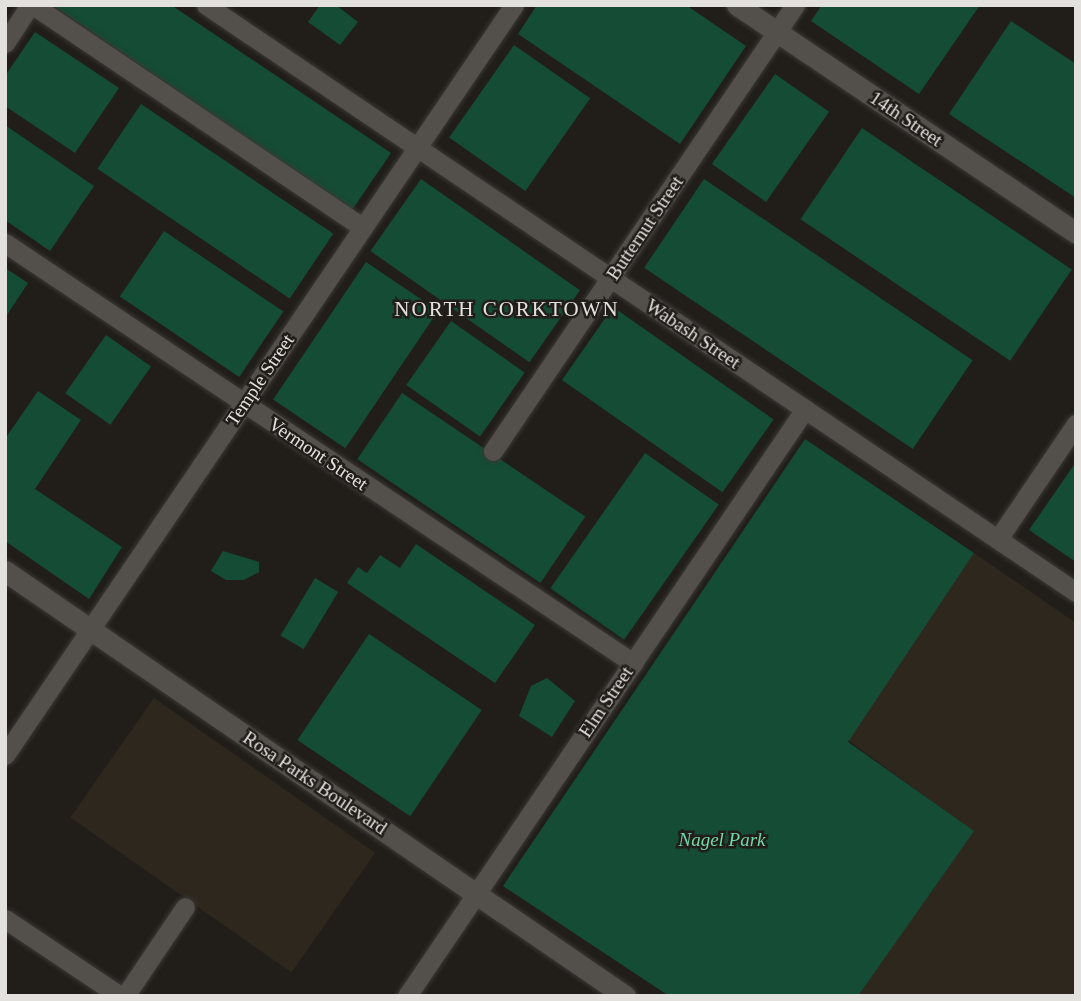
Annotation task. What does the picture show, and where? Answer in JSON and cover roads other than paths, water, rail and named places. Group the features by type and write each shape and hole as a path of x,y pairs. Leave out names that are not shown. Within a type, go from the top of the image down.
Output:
{"street":[{"path":"5,43 32,5 363,228"},
{"name":"Wabash Street","path":"206,5 230,12 418,148 1076,592"},
{"name":"Temple Street","path":"5,755 514,5"},
{"name":"14th Street","path":"737,5 1076,233"},
{"name":"Butternut Street","path":"494,451 796,5"},
{"name":"Vermont Street","path":"5,243 243,405 632,663"},
{"name":"Elm Street","path":"407,996 805,409"},
{"path":"998,539 1076,424"},
{"name":"Rosa Parks Boulevard","path":"5,570 625,996"},
{"path":"5,919 123,996 186,907"}],"district":[{"name":"NORTH CORKTOWN","path":"507,309"}],"park label":[{"name":"Nagel Park","path":"722,840"}]}
